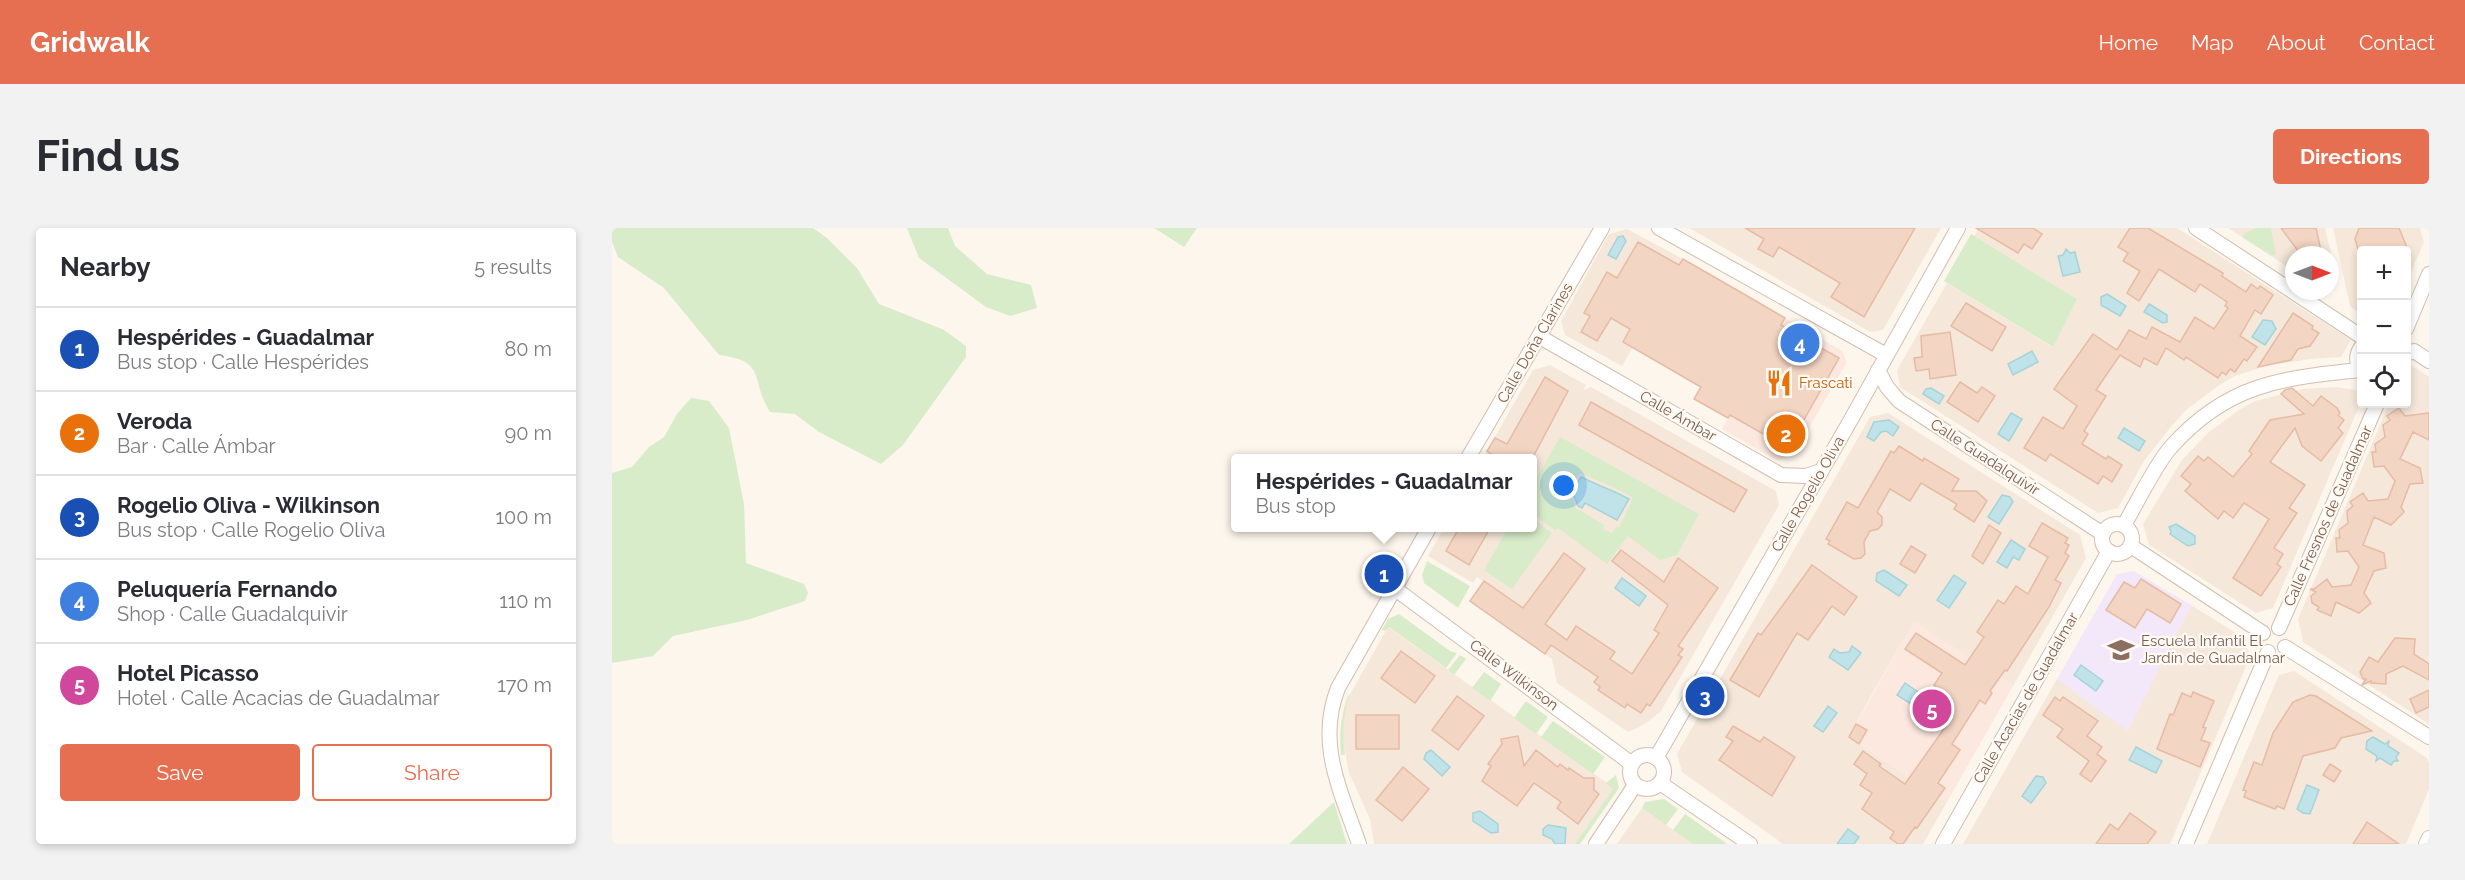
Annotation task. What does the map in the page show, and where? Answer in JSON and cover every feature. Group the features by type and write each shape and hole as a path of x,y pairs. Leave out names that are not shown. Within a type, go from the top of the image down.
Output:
{"street":[{"name":"Calle Doña Clarines","path":"1471,454 1602,228"},
{"path":"1659,228 1886,355"},
{"name":"Calle Rogelio Oliva","path":"1656,758 1958,228"},
{"path":"2196,228 2357,334"},
{"path":"2411,317 2429,274"},
{"name":"Calle Ámbar","path":"1540,337 1780,475 1806,476 1821,471"},
{"path":"2411,352 2414,351 2429,361"},
{"name":"Calle Guadalquivir","path":"1878,370 1887,387 1899,401 2103,534"},
{"path":"2124,525 2170,448 2201,419 2230,398 2260,385 2291,377 2357,371"},
{"name":"Calle Fresnos de Guadalmar","path":"2279,628 2375,408"},
{"path":"2124,525 2132,537 2130,546 2123,553 2109,551 2103,543 2103,534 2110,526 2124,525"},
{"path":"1359,844 1332,766 1328,747 1331,706 1338,688 1427,532"},
{"path":"2130,546 2263,633"},
{"name":"Calle Acacias de Guadalmar","path":"1943,844 2109,551"},
{"name":"Calle Wilkinson","path":"1397,583 1632,764"},
{"path":"2272,627 2279,628 2288,637 2285,647 2279,653 2268,652 2262,647 2263,633 2272,627"},
{"path":"2285,647 2429,737"},
{"path":"2186,844 2268,652"},
{"path":"1646,756 1656,758 1663,767 1660,783 1651,789 1640,788 1630,775 1632,764 1646,756"},
{"path":"1660,783 1750,844"},
{"path":"1596,844 1635,784"},
{"path":"2426,844 2429,838"}],"shaded area":[{"path":"1689,228 1941,228 1883,330 1870,332"},
{"path":"1979,228 2177,228 2285,298 2285,300 2289,300 2351,340 2341,357 2269,365 2235,376 2218,386 2186,410 2170,428 2144,461 2118,508 2098,513 1900,387 1897,370 1947,283 2052,347 2077,299 1974,236"},
{"path":"2228,228 2325,228 2329,246 2285,246 2285,265"},
{"path":"2333,228 2420,228 2424,242 2411,272 2411,246 2357,246 2357,311 2350,306 2339,246 2337,246"},
{"path":"1627,229 1683,259 1622,366 1565,335 1561,321 1609,234"},
{"path":"1785,318 1842,351 1847,362 1795,452 1778,461 1722,429"},
{"path":"1550,365 1586,385 1583,390 1591,387 1776,491 1779,505 1661,711 1645,724 1628,732 1557,683 1552,659 1470,601 1483,581 1477,577 1473,583 1428,556 1442,532 1537,532 1537,454 1485,454 1533,370"},
{"path":"2411,365 2429,377 2429,724 2303,642 2298,619 2387,408 2411,408"},
{"path":"2336,387 2356,390 2358,408 2273,608 2256,613 2149,545 2143,524 2182,460 2209,432 2255,401 2303,389"},
{"path":"1888,413 2080,535 2086,558 2013,686 1914,622 1872,694 1849,737 1947,802 1923,844 1783,844 1682,772 1677,754 1870,417"},
{"name":"Escuela Infantil El Jardín de Guadalmar","path":"2134,571 2191,605 2128,731 2057,679 2117,574"},
{"path":"2191,605 2244,638 2250,657 2170,844 1963,844 2057,679 2128,730"},
{"path":"1914,621 2013,686 1947,802 1849,737"},
{"path":"1388,627 1614,788 1575,844 1374,844 1370,819 1349,773 1342,735 1349,696"},
{"path":"2294,671 2427,758 2429,789 2406,844 2207,844 2279,675"},
{"path":"1642,808 1669,827 1693,844 1617,844"}],"green space":[{"path":"612,228 813,228 827,238 857,268 879,304 944,330 966,346 966,357 903,445 881,464 819,432 795,414 770,412 751,367 745,362 719,355 664,288 618,257 612,242"},
{"path":"907,228 948,228 955,246 987,274 1031,285 1037,308 1010,316 986,307 919,258"},
{"path":"1154,228 1197,228 1184,247"},
{"path":"2256,228 2271,228 2276,254 2272,256 2242,237"},
{"path":"1971,234 2077,299 2053,347 1944,281"},
{"path":"691,398 709,401 729,428 744,504 746,563 804,584 808,593 805,601 747,620 673,636 653,656 612,663 612,473 632,467 649,447 664,437 677,414"},
{"path":"1560,437 1699,514 1677,555 1660,560 1628,536 1607,564 1558,528 1555,530 1537,517 1537,478","holes":["1580,473 1633,498 1619,528 1616,527 1612,533 1603,529 1604,525 1576,508 1570,491"]},
{"path":"1537,522 1552,533 1512,589 1484,570 1506,532 1537,532"},
{"path":"1427,561 1470,586 1458,608 1424,583 1422,575"},
{"path":"1399,614 1450,651 1457,653 1446,668 1389,627 1385,631 1382,630 1388,619"},
{"path":"1460,655 1466,659 1454,675 1448,670"},
{"path":"1484,672 1501,684 1490,701 1472,688"},
{"path":"1348,695 1344,725 1345,755 1341,755 1341,725"},
{"path":"1526,701 1548,717 1536,734 1514,718"},
{"path":"1553,721 1605,757 1593,774 1541,737"},
{"path":"1616,775 1619,788 1580,844 1575,844 1613,789 1606,783"},
{"path":"1664,799 1678,809 1666,825 1642,808 1645,802"},
{"path":"1334,802 1347,844 1289,844"},
{"path":"1685,814 1726,844 1693,844 1673,830"}],"water":[{"path":"1623,236 1626,241 1616,259 1608,255 1618,237"},
{"path":"2066,249 2070,253 2075,252 2080,272 2063,276 2058,256 2063,255"},
{"path":"2107,294 2126,306 2120,316 2101,305 2101,297"},
{"path":"2149,304 2167,315 2167,322 2163,323 2144,312"},
{"path":"2263,320 2272,321 2276,329 2265,345 2252,337"},
{"path":"2032,351 2038,362 2013,375 2008,364"},
{"path":"1931,388 1944,396 1939,404 1923,394 1926,389"},
{"path":"2011,413 2022,419 2009,441 1998,434"},
{"path":"1889,420 1899,427 1893,436 1886,431 1881,432 1874,441 1867,437 1874,422"},
{"path":"2124,428 2145,441 2139,451 2118,438"},
{"path":"1581,477 1629,499 1617,520 1585,503 1582,508 1578,506 1572,491"},
{"path":"2002,495 2010,497 2013,502 1999,524 1988,517"},
{"path":"2176,524 2195,536 2195,544 2188,546 2170,534 2169,527"},
{"path":"2011,540 2025,549 2019,560 2013,557 2007,568 1997,562"},
{"path":"1884,570 1907,585 1899,596 1876,581 1877,573"},
{"path":"1954,575 1966,583 1949,608 1937,600"},
{"path":"1622,578 1646,596 1639,606 1615,588"},
{"path":"1852,646 1861,653 1848,670 1829,657 1834,649 1840,653 1849,652"},
{"path":"2081,665 2103,681 2096,691 2074,675"},
{"path":"1905,683 1924,696 1922,699 1924,705 1919,705 1917,708 1897,695"},
{"path":"1828,706 1837,713 1823,732 1814,726"},
{"path":"2373,737 2385,744 2389,741 2388,746 2399,753 2396,757 2398,761 2394,761 2391,765 2380,758 2376,761 2377,756 2366,749 2367,741"},
{"path":"2136,747 2162,761 2156,773 2129,760"},
{"path":"1431,750 1450,767 1442,776 1424,759 1426,753"},
{"path":"2036,776 2043,777 2046,783 2031,803 2022,796"},
{"path":"2307,785 2319,790 2310,814 2297,809"},
{"path":"1480,811 1498,824 1498,832 1491,833 1473,821 1473,813"},
{"path":"1548,825 1566,828 1565,844 1555,844 1552,839 1543,835 1543,829"},
{"path":"1848,829 1859,837 1854,844 1837,844"}],"building":[{"path":"1745,228 1915,228 1864,317 1831,297 1840,283 1779,247 1773,257 1758,249 1764,239"},
{"path":"1976,228 2033,228 2042,234 2032,249 2024,244 2018,253"},
{"path":"2130,228 2148,228 2223,273 2222,276 2246,292 2251,284 2258,289 2260,286 2273,295 2261,314 2255,310 2240,336 2257,347 2247,361 2244,359 2235,372 2230,369 2226,375 2222,372 2218,378 2186,357 2184,360 2166,348 2157,365 2144,358 2140,367 2120,355 2096,390 2106,396 2084,431 2088,434 2082,444 2106,459 2108,456 2122,465 2112,482 2103,476 2098,484 2050,454 2046,461 2024,448 2043,417 2063,429 2077,406 2054,389 2093,334 2117,350 2129,330 2146,339 2152,327 2180,342 2195,317 2214,329 2228,308 2225,306 2227,302 2200,284 2195,292 2159,269 2139,301 2127,293 2140,271 2123,261 2128,253 2118,247"},
{"path":"2281,228 2316,228 2320,246 2294,246"},
{"path":"2359,228 2399,228 2406,246 2357,246 2355,239"},
{"path":"1638,242 1679,265 1683,259 1749,297 1785,318 1781,325 1839,358 1788,448 1730,415 1728,418 1694,399 1701,387 1623,342 1630,329 1611,318 1597,341 1581,332 1590,316 1584,313 1607,272 1617,278"},
{"path":"1966,303 2006,327 1992,351 1951,326"},
{"path":"2293,313 2313,326 2312,329 2319,333 2310,346 2298,349 2291,360 2258,367"},
{"path":"1950,332 1956,375 1930,379 1929,369 1916,371 1914,358 1922,357 1921,336"},
{"path":"1545,377 1568,391 1535,454 1491,454 1487,451 1495,438 1507,444"},
{"path":"1960,382 1977,393 1982,387 1995,396 1978,422 1947,402"},
{"path":"2292,388 2313,406 2321,396 2337,408 2340,413 2338,415 2344,420 2338,428 2343,433 2321,461 2302,446 2295,428 2270,462 2305,485 2289,508 2297,513 2274,548 2283,554 2277,564 2281,567 2261,596 2233,578 2269,519 2244,503 2233,518 2224,511 2218,519 2185,491 2191,484 2181,476 2198,456 2204,461 2208,457 2233,477 2252,454 2249,451 2270,420 2304,414 2281,394"},
{"path":"1591,402 1747,490 1734,512 1579,425"},
{"path":"2399,408 2405,416 2429,413 2429,440 2413,432 2400,459 2420,468 2423,483 2410,484 2401,507 2404,512 2391,525 2374,517 2363,545 2384,553 2386,568 2374,571 2364,593 2371,603 2359,613 2336,602 2331,616 2317,610 2319,607 2312,603 2311,596 2316,592 2310,589 2314,589 2327,579 2332,587 2351,585 2359,567 2348,551 2337,552 2336,538 2340,538 2339,530 2348,523 2347,511 2353,506 2350,502 2363,493 2368,501 2388,499 2395,481 2384,466 2374,467 2372,452 2376,452 2375,444 2385,437 2383,425 2390,420 2387,416"},
{"path":"1899,446 1959,479 1952,491 1976,491 1987,501 1974,522 1954,509 1957,504 1921,483 1910,501 1890,489 1877,512 1882,517 1882,525 1870,531 1864,542 1865,554 1861,558 1854,559 1828,544 1830,541 1826,539 1847,502 1858,508 1891,451 1894,453"},
{"path":"2042,523 2068,538 2065,543 2069,545 2065,553 2069,556 2055,580 2061,583 2049,607 2007,671 2005,670 1990,691 1992,693 1985,704 1980,700 1952,744 1960,750 1938,783 1945,788 1917,828 1915,827 1903,844 1898,844 1890,838 1894,832 1862,809 1872,793 1860,785 1867,774 1854,764 1863,751 1881,764 1879,766 1905,784 1946,726 1925,712 1940,690 1934,685 1942,673 1905,649 1916,633 1965,665 1984,637 1977,632 1998,600 2004,604 2016,586 2028,594 2048,557 2029,546"},
{"path":"1989,525 2001,533 1983,564 1972,556"},
{"path":"1457,532 1488,532 1469,565 1446,551"},
{"path":"1911,546 1926,555 1915,573 1900,564"},
{"path":"1621,550 1664,582 1678,558 1718,588 1678,646 1683,649 1678,655 1682,657 1650,706 1647,704 1641,713 1627,704 1625,708 1598,690 1600,687 1594,682 1598,677 1551,645 1545,654 1470,601 1484,581 1523,608 1564,553 1585,569 1545,624 1567,640 1576,626 1615,652 1610,659 1632,674 1659,633 1654,630 1668,605 1612,561"},
{"path":"1812,565 1857,597 1844,615 1832,606 1808,640 1797,633 1759,697 1730,680 1758,633 1761,635"},
{"path":"2141,579 2181,604 2170,623 2147,609 2135,628 2106,610 2124,582 2135,588"},
{"path":"2395,638 2415,639 2414,654 2429,664 2429,680 2403,666 2386,674 2386,684 2371,683 2371,681 2362,685 2366,679 2363,679 2360,672 2369,657 2378,662"},
{"path":"1401,651 1435,676 1415,703 1381,678"},
{"path":"2429,690 2429,707 2416,713 2410,699"},
{"path":"2193,692 2214,701 2203,727 2206,728 2201,740 2210,743 2200,767 2157,749 2170,714 2173,715 2182,693 2191,697"},
{"path":"2310,695 2316,696 2372,731 2341,738 2335,748 2303,756 2284,809 2277,806 2275,809 2244,797 2246,791 2243,790 2254,762 2262,765 2273,733 2293,702"},
{"path":"1457,696 1484,716 1458,750 1432,730"},
{"path":"2055,697 2060,701 2063,697 2098,721 2087,736 2102,747 2097,754 2106,761 2091,782 2080,774 2089,761 2057,737 2063,729 2043,715"},
{"path":"1356,715 1399,715 1399,749 1356,749"},
{"path":"1856,724 1867,730 1859,744 1849,737"},
{"path":"1733,726 1760,742 1764,737 1795,757 1772,796 1719,760 1733,741 1726,737"},
{"path":"1518,736 1524,766 1536,750 1558,767 1560,764 1584,778 1594,778 1594,790 1599,794 1578,824 1557,808 1561,802 1534,783 1517,806 1482,781 1491,766 1488,764 1502,744 1501,739"},
{"path":"2330,764 2341,771 2334,782 2323,775"},
{"path":"1403,767 1429,789 1402,821 1376,800"},
{"path":"2130,813 2156,832 2147,844 2096,844 2110,824 2118,830"},
{"path":"2367,822 2399,844 2353,844"}],"place":[{"name":"Peluquería Fernando","path":"1800,343"},
{"name":"Frascati","path":"1779,383"},
{"name":"Veroda","path":"1786,434"},
{"name":"Hespérides - Guadalmar","path":"1384,574"},
{"name":"Escuela Infantil El Jardín de Guadalmar","path":"2121,650"},
{"name":"Rogelio Oliva - Wilkinson","path":"1705,696"},
{"name":"Hotel Picasso","path":"1932,709"}]}
